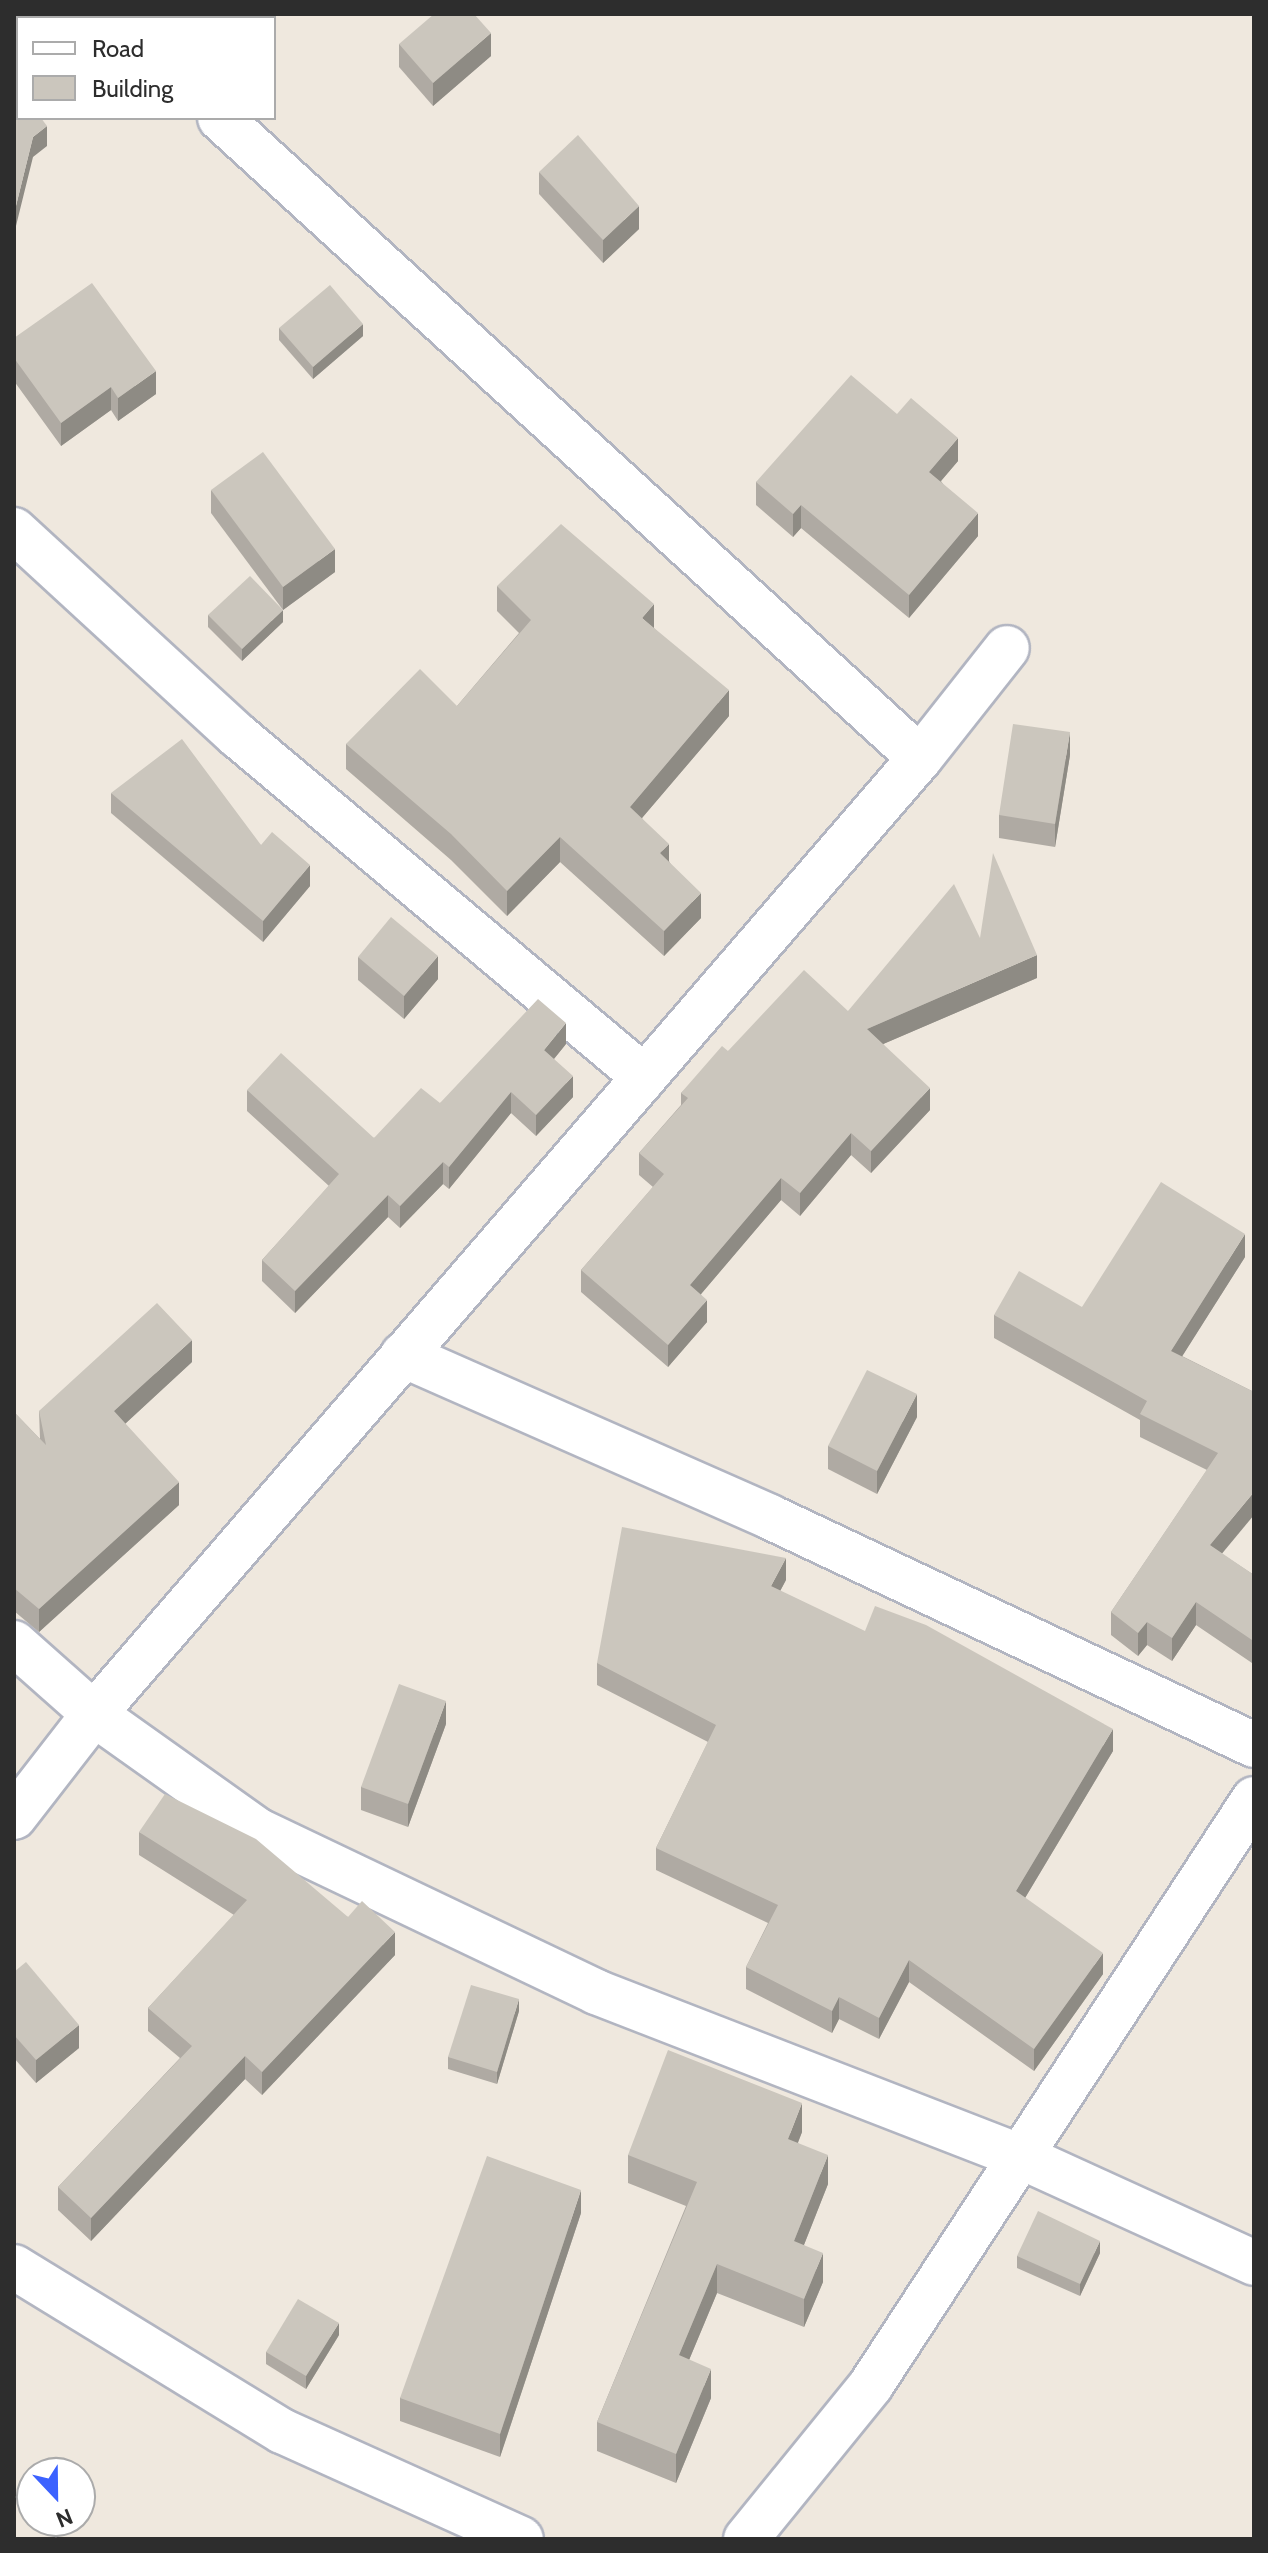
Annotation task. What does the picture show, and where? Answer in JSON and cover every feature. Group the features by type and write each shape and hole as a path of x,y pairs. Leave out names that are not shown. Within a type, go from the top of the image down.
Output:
{"street":[{"path":"222,120 920,758"},
{"path":"14,530 237,735 644,1077"},
{"path":"14,1817 94,1714 920,758 1007,648"},
{"path":"403,1355 770,1517 1254,1745"},
{"path":"14,1643 94,1714 257,1830 553,1972 1024,2158 1254,2263"},
{"path":"746,2539 871,2385 1024,2158 1254,1799"},
{"path":"14,2267 282,2431 521,2539"}],"building":[{"path":"434,14 474,14 491,33 433,83 399,44"},
{"path":"14,82 16,120 42,120 47,126 33,137 14,214"},
{"path":"578,135 639,206 603,240 539,172"},
{"path":"92,283 156,371 118,398 111,387 61,423 14,358 14,338"},
{"path":"330,285 363,324 313,367 279,328"},
{"path":"851,375 897,414 911,398 958,438 929,472 978,513 909,595 801,505 793,514 756,482"},
{"path":"263,452 335,549 283,587 211,490"},
{"path":"561,524 654,604 642,618 729,690 630,807 669,844 660,853 701,893 664,931 560,837 507,891 451,834 346,744 420,669 457,706 531,620 497,586"},
{"path":"250,576 283,610 242,649 208,615"},
{"path":"1013,724 1070,732 1055,824 999,815"},
{"path":"182,739 261,845 272,832 310,865 263,921 111,793"},
{"path":"993,853 1037,955 867,1029 930,1088 871,1151 851,1133 800,1193 781,1178 690,1285 707,1300 668,1345 581,1270 664,1174 639,1153 688,1098 681,1093 722,1046 728,1051 804,970 848,1011 954,884 980,938"},
{"path":"391,917 438,956 404,996 358,957"},
{"path":"538,999 566,1023 544,1050 573,1076 536,1115 511,1092 449,1167 443,1162 400,1206 388,1195 295,1291 262,1260 339,1174 247,1090 281,1053 374,1138 421,1088 440,1103"},
{"path":"1161,1182 1245,1234 1171,1351 1254,1392 1254,1492 1210,1545 1254,1575 1252,1640 1196,1602 1172,1638 1147,1622 1138,1633 1111,1612 1218,1453 1140,1414 1147,1401 994,1315 1019,1271 1082,1307"},
{"path":"157,1303 192,1340 114,1411 179,1482 39,1609 14,1588 14,1412 46,1445 39,1411"},
{"path":"867,1370 917,1394 877,1471 828,1446"},
{"path":"622,1527 786,1558 771,1586 865,1631 875,1606 926,1625 1113,1729 1016,1891 1103,1953 1034,2049 909,1960 879,2018 839,1997 832,2011 746,1967 778,1905 656,1848 716,1725 597,1663"},
{"path":"399,1684 446,1701 408,1804 361,1787"},
{"path":"165,1794 256,1839 348,1917 362,1901 395,1932 262,2072 245,2056 91,2218 58,2187 192,2046 148,2008 247,1900 139,1832"},
{"path":"26,1962 79,2025 36,2060 14,2035 14,1972"},
{"path":"471,1985 519,1999 497,2072 448,2057"},
{"path":"668,2050 802,2103 788,2139 828,2155 794,2241 823,2253 804,2299 717,2264 679,2355 711,2369 676,2454 597,2422 697,2182 628,2155"},
{"path":"487,2156 581,2190 500,2434 400,2398"},
{"path":"1038,2211 1100,2241 1080,2284 1017,2256"},
{"path":"298,2299 339,2323 306,2376 266,2352"}]}
